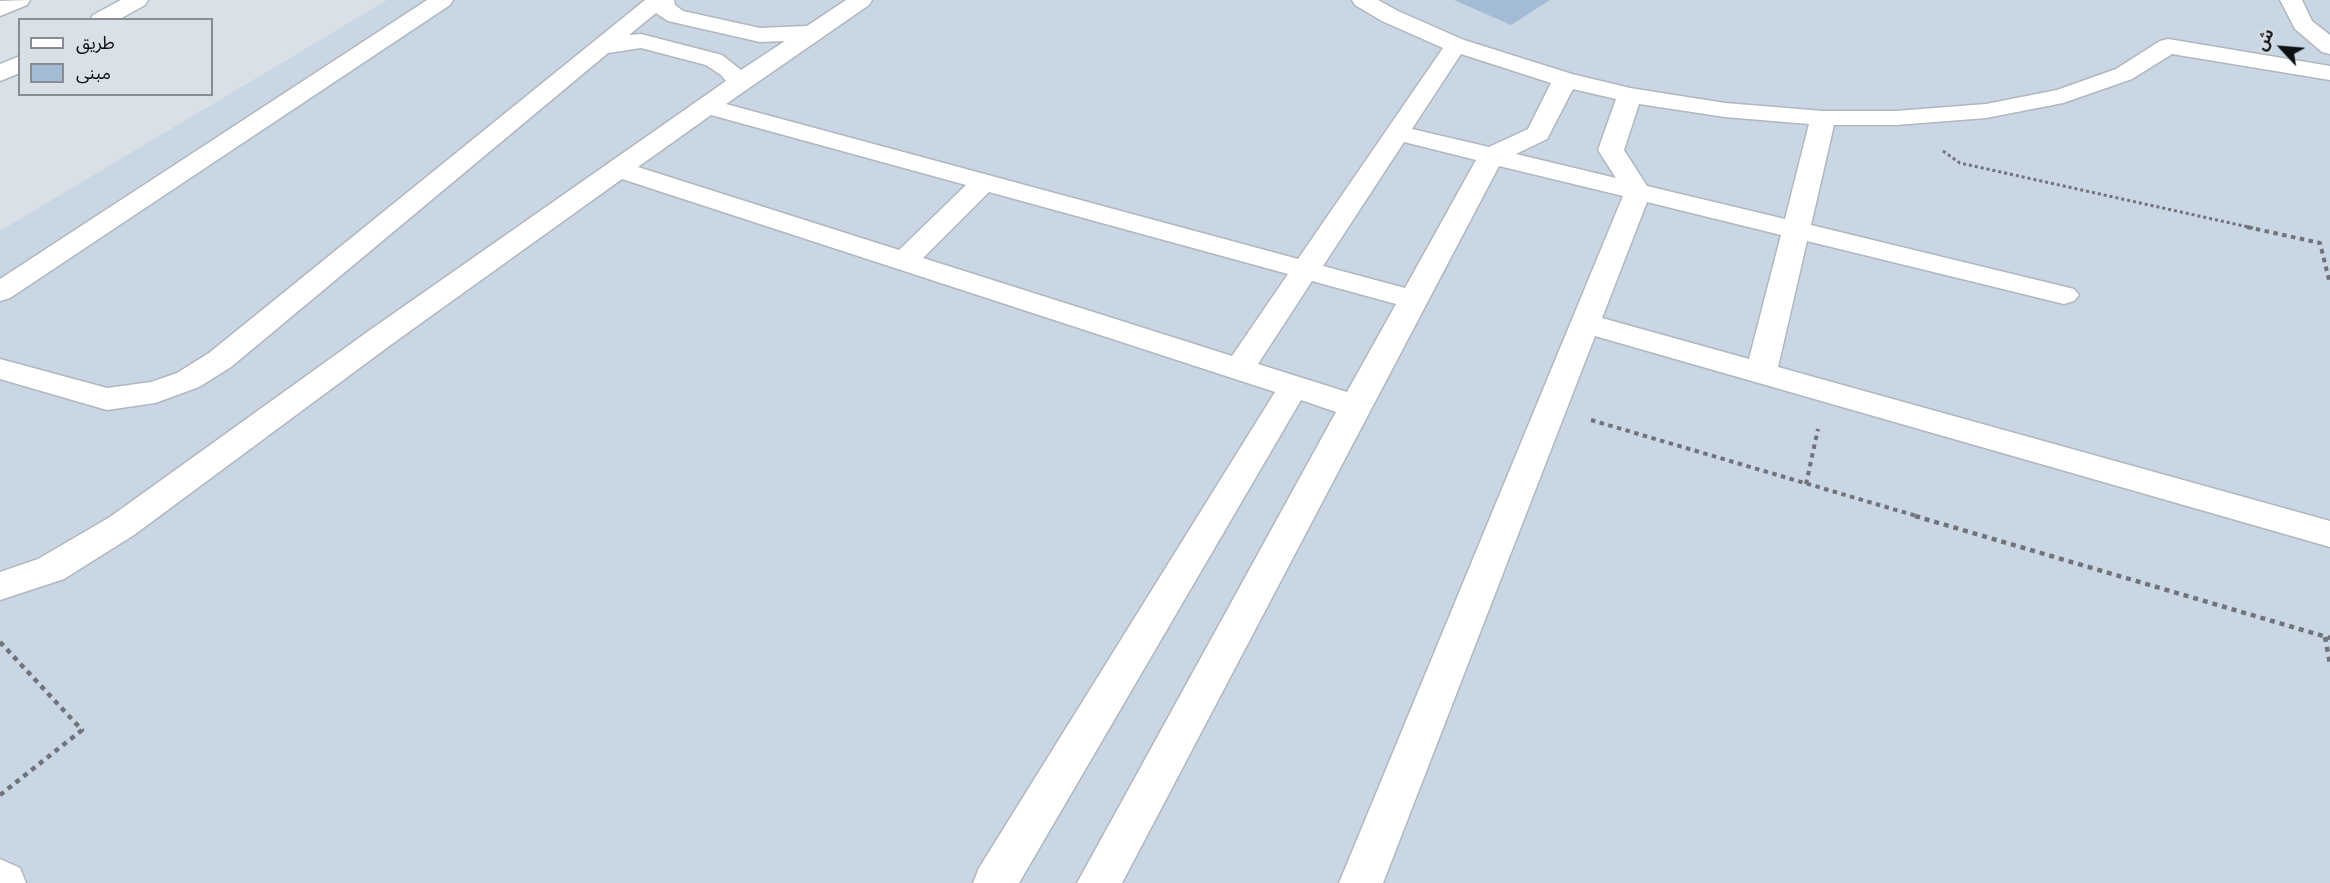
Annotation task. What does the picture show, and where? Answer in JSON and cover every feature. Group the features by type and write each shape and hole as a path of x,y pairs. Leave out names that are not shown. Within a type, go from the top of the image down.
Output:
{"street":[{"path":"0,9 19,0"},
{"path":"105,18 137,0"},
{"path":"0,292 442,0"},
{"path":"0,369 107,399 155,392 188,380 220,360 595,50 660,0 664,8 676,16 749,33 784,35 812,33"},
{"path":"0,586 51,569 122,526 381,337 739,83 861,0"},
{"path":"1363,0 1390,16 1456,45 1565,80 1630,95 1725,110 1823,118 1896,118 1986,111 2063,96 2124,74 2168,46 2330,73"},
{"path":"2290,0 2302,24 2330,46"},
{"path":"595,50 616,44 641,41 714,60 729,70 739,83"},
{"path":"1239,369 1456,45"},
{"path":"0,74 18,64"},
{"path":"1100,883 1491,156 1538,134 1565,80"},
{"path":"1630,95 1611,150 1638,192"},
{"path":"707,106 1414,300"},
{"path":"1761,373 1823,118"},
{"path":"1397,133 2064,295"},
{"path":"618,169 1357,407"},
{"path":"904,261 984,182"},
{"path":"1361,883 1638,192"},
{"path":"1585,323 2330,534"},
{"path":"995,883 1294,386"},
{"path":"0,880 4,883"}],"path":[{"path":"1896,118 1960,164 2320,243 2330,284"},
{"path":"1806,484 1826,392"},
{"path":"1551,408 2327,638 2330,664"},
{"path":"0,642 82,730 0,795"}],"shaded area":[{"path":"387,0 2330,0 2330,883 0,883 0,231"}],"building":[{"path":"1454,0 1550,0 1511,25"}]}
